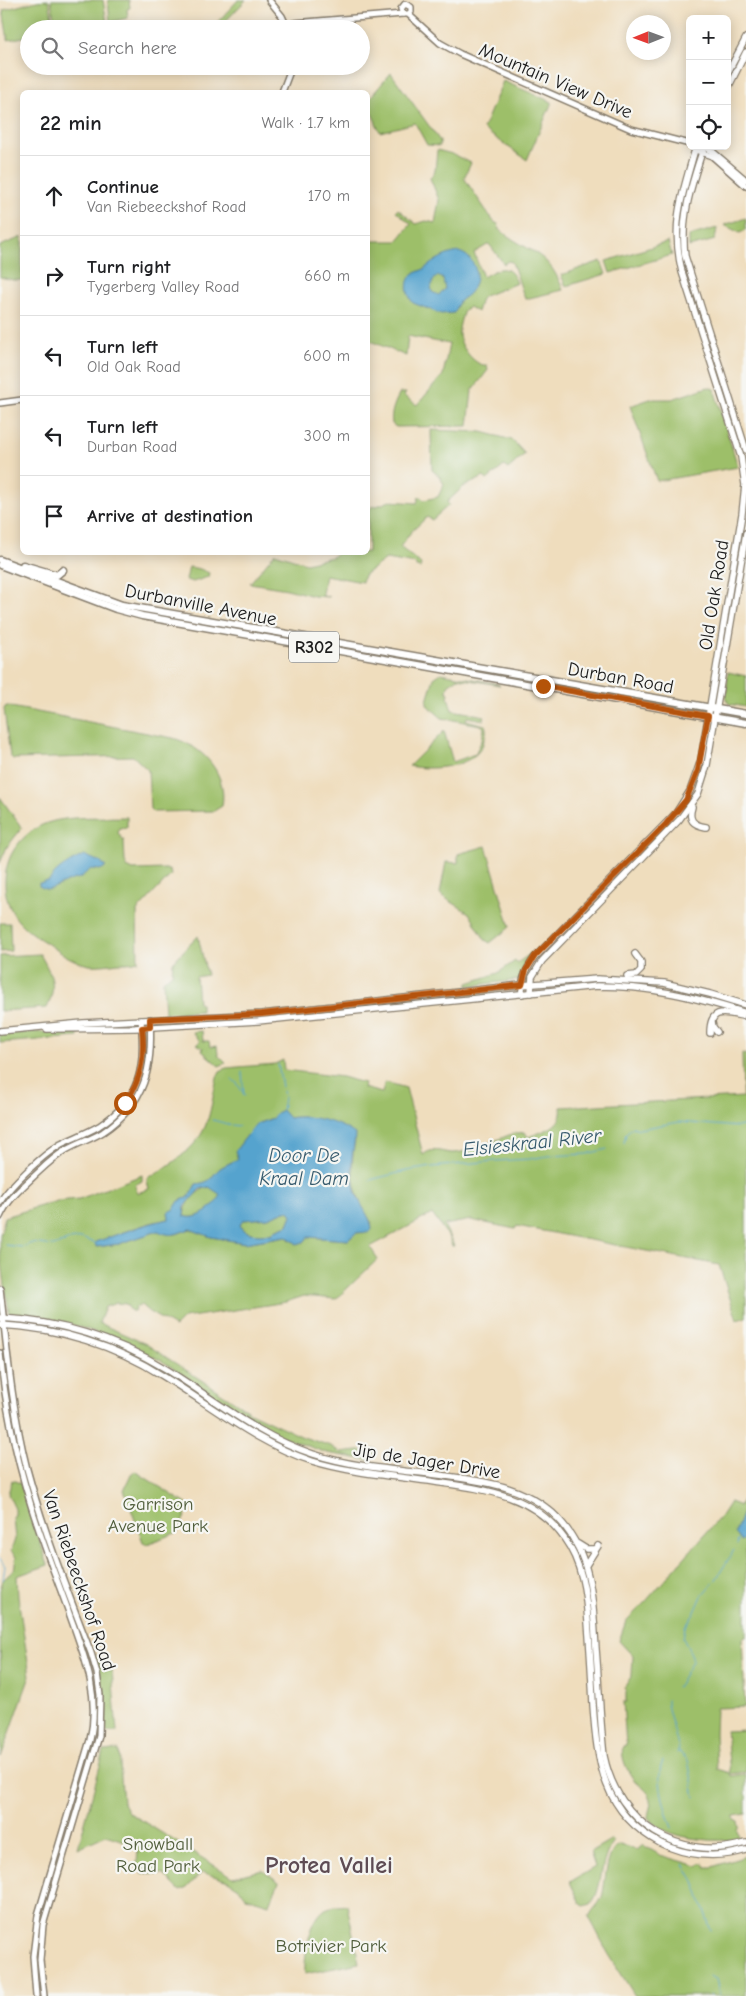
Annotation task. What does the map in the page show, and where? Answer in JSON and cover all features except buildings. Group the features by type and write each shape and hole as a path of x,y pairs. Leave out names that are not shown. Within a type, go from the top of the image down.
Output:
{"main road":[{"path":"731,66 746,38"},
{"path":"731,82 746,52"},
{"name":"Old Oak Road","path":"694,150 679,204 677,246 682,272 741,457 745,485 713,708"},
{"path":"702,150 685,209 683,231 685,256 746,450"},
{"name":"Old Oak Road","path":"522,994 522,985 529,965 557,934 666,824 686,800 698,770 711,717 746,533"},
{"path":"0,560 55,574 60,574 63,570"},
{"name":"Durbanville Avenue","path":"0,560 122,605 432,663"},
{"name":"Durbanville Avenue","path":"0,565 135,615 432,663"},
{"name":"Durban Road","path":"432,663 746,714"},
{"name":"Durban Road","path":"432,663 746,723"},
{"name":"Old Oak Road","path":"531,984 532,978 542,961 680,820 696,798 705,775 711,717"},
{"path":"696,798 690,814 691,819 696,824 706,827"},
{"path":"557,934 562,934 577,924"},
{"path":"611,978 634,976 639,973 642,965 635,954"},
{"path":"541,983 537,980 536,974 542,961"},
{"path":"0,1031 83,1023 262,1014 531,984 611,978 682,986 746,1005"},
{"path":"531,984 532,993"},
{"path":"30,1028 142,1028 292,1018 597,986 648,988 686,995 746,1015"},
{"path":"713,1033 711,1020 722,1012 746,1015"},
{"name":"Jip de Jager Drive","path":"2,1318 70,1328 126,1348 167,1370 261,1431 314,1454 356,1464 477,1480 522,1493 540,1503 557,1518 576,1543 586,1565 593,1601 604,1756 610,1778 619,1795 633,1814 644,1824 675,1842 709,1848 725,1848 746,1843"},
{"name":"Jip de Jager Drive","path":"2,1325 64,1334 118,1352 164,1376 250,1433 299,1457 351,1470 488,1489 518,1499 538,1511 567,1542 576,1557 583,1579 587,1608 597,1747 603,1778 616,1804 640,1830 656,1841 675,1849 690,1853 715,1855 746,1850"},
{"path":"576,1543 586,1549 596,1548 586,1565"}],"street":[{"path":"269,0 282,20"},
{"path":"330,20 390,15 404,6"},
{"name":"Mountain View Drive","path":"404,6 412,9 420,24"},
{"name":"Mountain View Drive","path":"404,6 420,24 447,47 486,66 631,129 686,143"},
{"path":"283,90 289,75"},
{"path":"705,150 746,186"},
{"path":"706,150 746,180"},
{"path":"0,403 20,400"},
{"path":"0,1217 12,1198 48,1163 64,1151 102,1132 131,1106 140,1093 149,1069 152,1048 150,1019"},
{"path":"0,1202 13,1186 48,1154 60,1145 98,1126 117,1112 125,1103 138,1081 142,1065 141,1020"},
{"name":"Van Riebeeckshof Road","path":"0,1288 2,1325 14,1406 27,1469 97,1673 100,1695 101,1717 96,1747 43,1925 40,1960 44,1996"},
{"name":"Van Riebeeckshof Road","path":"0,1353 8,1414 20,1466 32,1508 86,1661 92,1686 94,1709 90,1740 38,1915 33,1956 36,1996"},
{"path":"65,1580 61,1590 72,1599"}],"green space":[{"path":"49,0 52,20 20,20 20,38 8,40 3,10 37,1"},
{"path":"51,0 103,0 107,20 54,20"},
{"path":"108,0 129,0 128,18 110,20"},
{"path":"238,0 246,0 227,20 219,20"},
{"path":"391,73 440,141 440,146 427,145 415,123 380,132 370,109 370,98"},
{"path":"503,81 552,102 527,160 483,129"},
{"path":"437,150 452,154 471,163 464,178 494,222 498,224 499,229 544,259 551,267 563,290 525,299 512,262 508,261 504,264 489,244 474,253 483,277 498,269 503,269 514,276 517,283 484,296 481,299 477,312 469,307 464,310 459,329 460,340 469,355 478,363 487,365 488,370 472,391 468,426 396,427 392,424 392,412 400,393 406,393 404,396 417,405 443,375 449,344 408,336 406,356 370,341 370,241 397,241 411,224 396,211 398,209 416,224 426,221 435,223 439,200 430,178 435,171"},
{"path":"746,218 746,230 740,233 724,225"},
{"path":"717,228 715,240 689,247 689,236"},
{"path":"20,238 20,280 0,277 0,246"},
{"path":"668,242 672,255 610,273 606,261"},
{"path":"601,261 606,274 566,286 561,275"},
{"path":"708,387 714,389 738,467 657,481 630,406 650,399 672,399"},
{"path":"431,430 482,432 512,440 525,454 508,469 504,466 487,480 484,477 463,487 447,502 449,505 432,520 427,517 411,532 400,547 421,564 420,568 416,567 416,564 386,559 364,575 362,582 325,575 322,594 329,597 314,596 250,583 273,555 281,555 306,563 334,555 370,555 370,510 372,506 390,501 417,503 419,496 424,500 438,497 444,484 432,470"},
{"path":"189,567 209,573 208,577 193,582 186,580"},
{"path":"728,672 746,676 746,707 729,704 726,699"},
{"path":"441,673 500,685 458,678 448,685 447,692 449,693 448,697 452,710 485,716 484,720 467,717 466,720 485,725 485,738 480,749 473,757 464,762 429,768 409,766 444,731 453,762 475,754 482,740 484,728 481,725 442,718 427,705 434,678"},
{"path":"6,706 173,738 184,742 203,754 217,772 223,794 222,806 214,811 153,812 150,809 148,770 133,756 13,759 10,756 4,709"},
{"path":"0,797 22,828 7,847 0,863"},
{"path":"127,817 127,827 120,828 118,833 124,841 127,867 133,870 166,869 170,871 171,875 137,911 138,961 101,965 84,964 64,955 37,937 17,919 8,902 6,893 5,883 8,864 11,855 22,840 36,828 47,823 76,818"},
{"path":"486,846 510,927 490,943 485,940 469,913 440,893 446,862 458,863 458,854"},
{"path":"0,923 10,923 11,951 0,952"},
{"path":"198,936 207,975 196,977 198,1002 201,1004 201,1011 165,1013 163,981 172,973 173,962"},
{"path":"40,954 50,974 53,986 47,1008 0,1011 0,956"},
{"path":"530,954 532,957 518,980 468,986 468,983 498,973 515,961 517,963"},
{"path":"202,1031 203,1041 209,1041 210,1047 217,1046 218,1055 226,1063 219,1066 202,1051 203,1048 197,1044 200,1041 192,1032"},
{"path":"36,1032 78,1033 78,1037 0,1043 0,1034"},
{"path":"742,1053 746,1054 746,1317 737,1320 719,1265 517,1226 515,1229 471,1220 444,1225 454,1246 452,1246 448,1236 432,1214 370,1247 378,1259 336,1299 304,1296 286,1302 184,1318 175,1327 149,1312 141,1305 136,1307 134,1311 131,1311 126,1304 116,1303 105,1307 99,1323 146,1344 250,1412 303,1437 331,1446 340,1453 376,1449 373,1457 368,1460 327,1453 280,1436 249,1419 162,1361 116,1339 64,1322 9,1313 0,1250 0,1235 5,1217 57,1201 79,1199 142,1175 142,1181 135,1185 137,1193 149,1189 148,1177 160,1171 184,1153 201,1135 209,1116 217,1077 220,1071 226,1068 275,1064 283,1060 284,1070 342,1077 364,1083 363,1088 382,1093 385,1082 406,1088 423,1155 434,1150 453,1153 466,1151 515,1133 525,1132 528,1137 556,1124 561,1114 561,1107 743,1097","holes":["282,1111 288,1118 297,1117 315,1120 355,1141 353,1152 354,1184 361,1204 372,1223 365,1232 356,1233 348,1240 308,1237 304,1242 290,1240 286,1236 245,1243 211,1237 190,1229 176,1234 158,1231 119,1244 97,1247 96,1242 141,1226 169,1219 179,1201 189,1197 196,1184 208,1181 223,1166 238,1159 236,1151 256,1124 273,1118"]},
{"path":"209,1187 222,1195 219,1199 201,1215 195,1217 184,1216 192,1198 200,1191"},
{"path":"289,1211 292,1215 288,1225 275,1230 272,1234 250,1233 240,1225 243,1220 268,1218"},
{"name":"Garrison Avenue Park","path":"135,1471 188,1505 178,1532 147,1544 143,1542 124,1490 132,1473"},
{"path":"12,1480 20,1483 48,1565 17,1576 18,1597 30,1676 1,1758 0,1590 3,1580 14,1570 16,1557 11,1551 15,1539 13,1518 15,1509 8,1494"},
{"path":"746,1492 746,1637 742,1638 745,1707 716,1708 715,1734 717,1769 730,1773 726,1731 746,1730 746,1772 730,1774 731,1776 746,1774 746,1814 734,1816 734,1819 738,1821 739,1839 711,1840 691,1838 664,1830 648,1818 650,1796 632,1778 625,1765 622,1750 623,1746 626,1745 623,1702 626,1702 626,1691 624,1688 632,1675 633,1656 619,1641 626,1621 721,1516 730,1502 740,1506"},
{"path":"97,1654 102,1670 112,1670 117,1732 107,1732 103,1728 103,1694 96,1658"},
{"name":"Snowball Road Park","path":"119,1750 123,1803 128,1812 233,1877 263,1870 279,1882 269,1904 246,1897 239,1888 228,1881 202,1872 187,1888 180,1891 163,1874 142,1873 137,1864 138,1846 106,1835 78,1848 104,1751"},
{"path":"612,1839 614,1841 605,1857 598,1890 591,1904 584,1906 580,1903 570,1882 595,1867 590,1852"},
{"path":"620,1845 637,1850 643,1845 660,1855 698,1866 704,1863 706,1867 712,1867 746,1856 746,1996 635,1996 608,1953 589,1917 602,1897 611,1853"},
{"name":"Botrivier Park","path":"347,1905 359,1963 305,1974 308,1940 319,1915 329,1908"}],"water":[{"path":"459,252 473,263 476,280 471,291 459,302 454,313 441,314 413,303 407,288 410,277 440,258","holes":["438,276 443,279 445,289 439,295 432,292 432,285 435,279"]},
{"path":"84,855 100,862 106,867 100,870 91,869 81,878 47,890 39,886 39,883 49,881 60,869"},
{"name":"Door De Kraal Dam","path":"282,1110 289,1118 305,1117 331,1122 355,1134 352,1161 353,1180 358,1198 371,1225 372,1229 370,1232 356,1233 348,1240 308,1237 304,1242 297,1244 286,1236 245,1243 211,1237 190,1229 171,1234 158,1231 119,1244 96,1247 95,1242 141,1226 169,1219 168,1212 174,1209 179,1201 189,1197 196,1184 208,1181 223,1166 238,1159 235,1151 256,1124 273,1118 276,1113","holes":["209,1187 221,1195 215,1204 206,1212 195,1217 184,1216 185,1206 200,1189","289,1211 292,1215 288,1225 275,1230 272,1234 250,1233 240,1225 243,1220 268,1218"]},
{"path":"746,1504 746,1538 741,1541 735,1533"}],"waterway":[{"path":"278,1064 282,1087"},
{"path":"242,1072 244,1095"},
{"path":"232,1080 236,1082 244,1094"},
{"path":"283,1091 284,1097"},
{"path":"282,1110 284,1098"},
{"path":"213,1120 231,1125"},
{"name":"Elsieskraal River","path":"624,1143 626,1133 633,1127 639,1129 679,1122 738,1127 746,1125"},
{"path":"232,1125 239,1126"},
{"name":"Elsieskraal River","path":"370,1180 432,1167 587,1154 607,1149"},
{"name":"Elsieskraal River","path":"5,1245 22,1247 32,1243 54,1246 82,1238 96,1244"},
{"path":"737,1545 738,1540"},
{"path":"677,1688 692,1661 692,1656 683,1638 685,1627 694,1614 702,1596 715,1581 734,1550"},
{"path":"0,1559 5,1566 3,1580"},
{"path":"667,1700 679,1749 677,1753"},
{"path":"679,1752 688,1760 695,1797"},
{"path":"663,1761 660,1785 672,1828"},
{"path":"684,1864 694,1881 711,1930"},
{"path":"710,1976 716,1979 720,1996"}],"district":[{"name":"Protea Vallei","path":"329,1865"}],"route":[{"path":"125,1103 138,1081 144,1052 142,1028 150,1027 150,1019 262,1014 522,985 526,970 535,956 666,824 686,800 701,760 708,716 543,686"}]}
